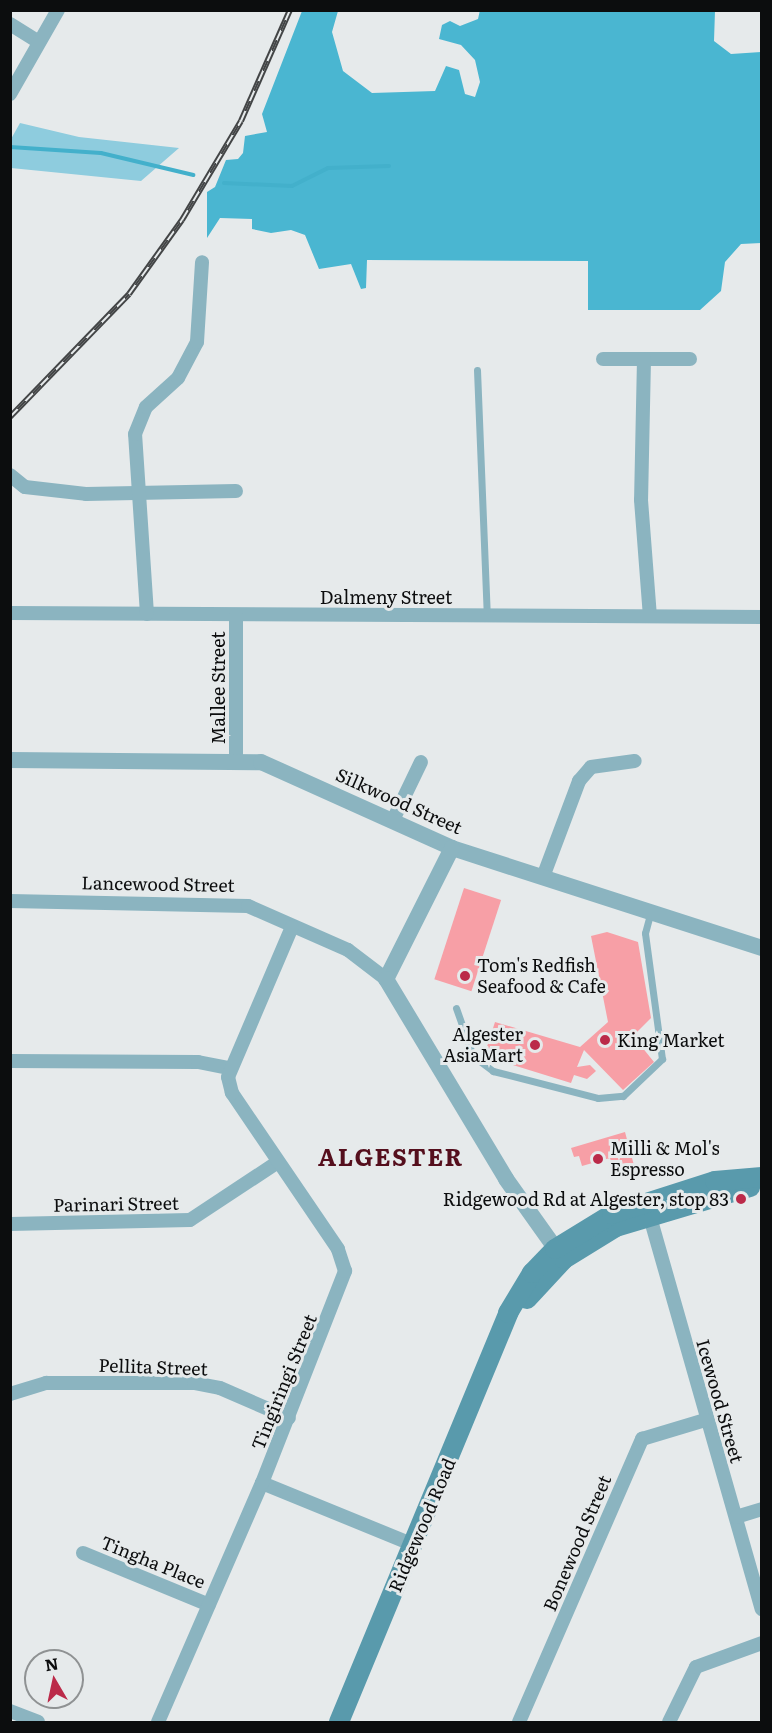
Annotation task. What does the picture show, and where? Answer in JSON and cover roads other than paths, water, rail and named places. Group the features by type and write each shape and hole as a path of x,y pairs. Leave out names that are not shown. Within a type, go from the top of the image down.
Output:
{"main road":[{"path":"647,1209 715,1181 762,1177"},
{"path":"647,1209 762,1183"},
{"name":"Ridgewood Road","path":"339,1722 506,1328 519,1290 588,1225 647,1209"}],"street":[{"path":"10,94 58,10"},
{"path":"10,24 39,42"},
{"path":"147,614 136,495 135,434 146,407 178,378 197,342 202,262"},
{"path":"603,359 690,359"},
{"path":"644,359 641,500 650,616"},
{"path":"10,475 25,487 136,495 236,491"},
{"name":"Dalmeny Street","path":"10,613 762,617"},
{"name":"Mallee Street","path":"236,615 236,761"},
{"name":"Silkwood Street","path":"10,760 261,762 394,818 452,848 762,948"},
{"path":"543,877 579,781 591,767 635,761"},
{"path":"394,818 421,762"},
{"path":"386,979 452,848"},
{"name":"Lancewood Street","path":"10,901 222,901 348,950 386,979 559,1254"},
{"path":"10,1061 232,1063 292,927"},
{"name":"Tingiringi Street","path":"158,1722 289,1418 345,1271 338,1249 232,1093 232,1063"},
{"name":"Parinari Street","path":"10,1224 190,1220 278,1162"},
{"name":"Icewood Street","path":"647,1209 705,1420 762,1609"},
{"name":"Pellita Street","path":"10,1394 46,1383 194,1383 220,1388 289,1418"},
{"name":"Bonewood Street","path":"519,1722 642,1439 705,1420"},
{"path":"262,1482 414,1545"},
{"path":"736,1517 762,1509"},
{"name":"Tingha Place","path":"83,1553 209,1605"},
{"path":"669,1722 696,1667 762,1643"},
{"path":"10,1711 38,1722"}],"lane":[{"path":"477,370 487,616"},
{"path":"456,1008 473,1056 493,1071 598,1098 623,1096 662,1059 645,933 651,911"}],"waterway":[{"path":"10,147 101,153 193,175"},
{"path":"224,183 292,186 328,168 389,166"}],"railway":[{"path":"10,417 129,294 182,220 241,121 290,10"}],"place":[{"name":"Tom's Redfish Seafood & Cafe","path":"465,976"},
{"name":"King Market","path":"605,1040"},
{"name":"Algester AsiaMart","path":"535,1045"},
{"name":"Milli & Mol's Espresso","path":"598,1159"},
{"name":"Ridgewood Rd at Algester, stop 83","path":"741,1199"}],"district":[{"name":"ALGESTER","path":"391,1156"}]}
